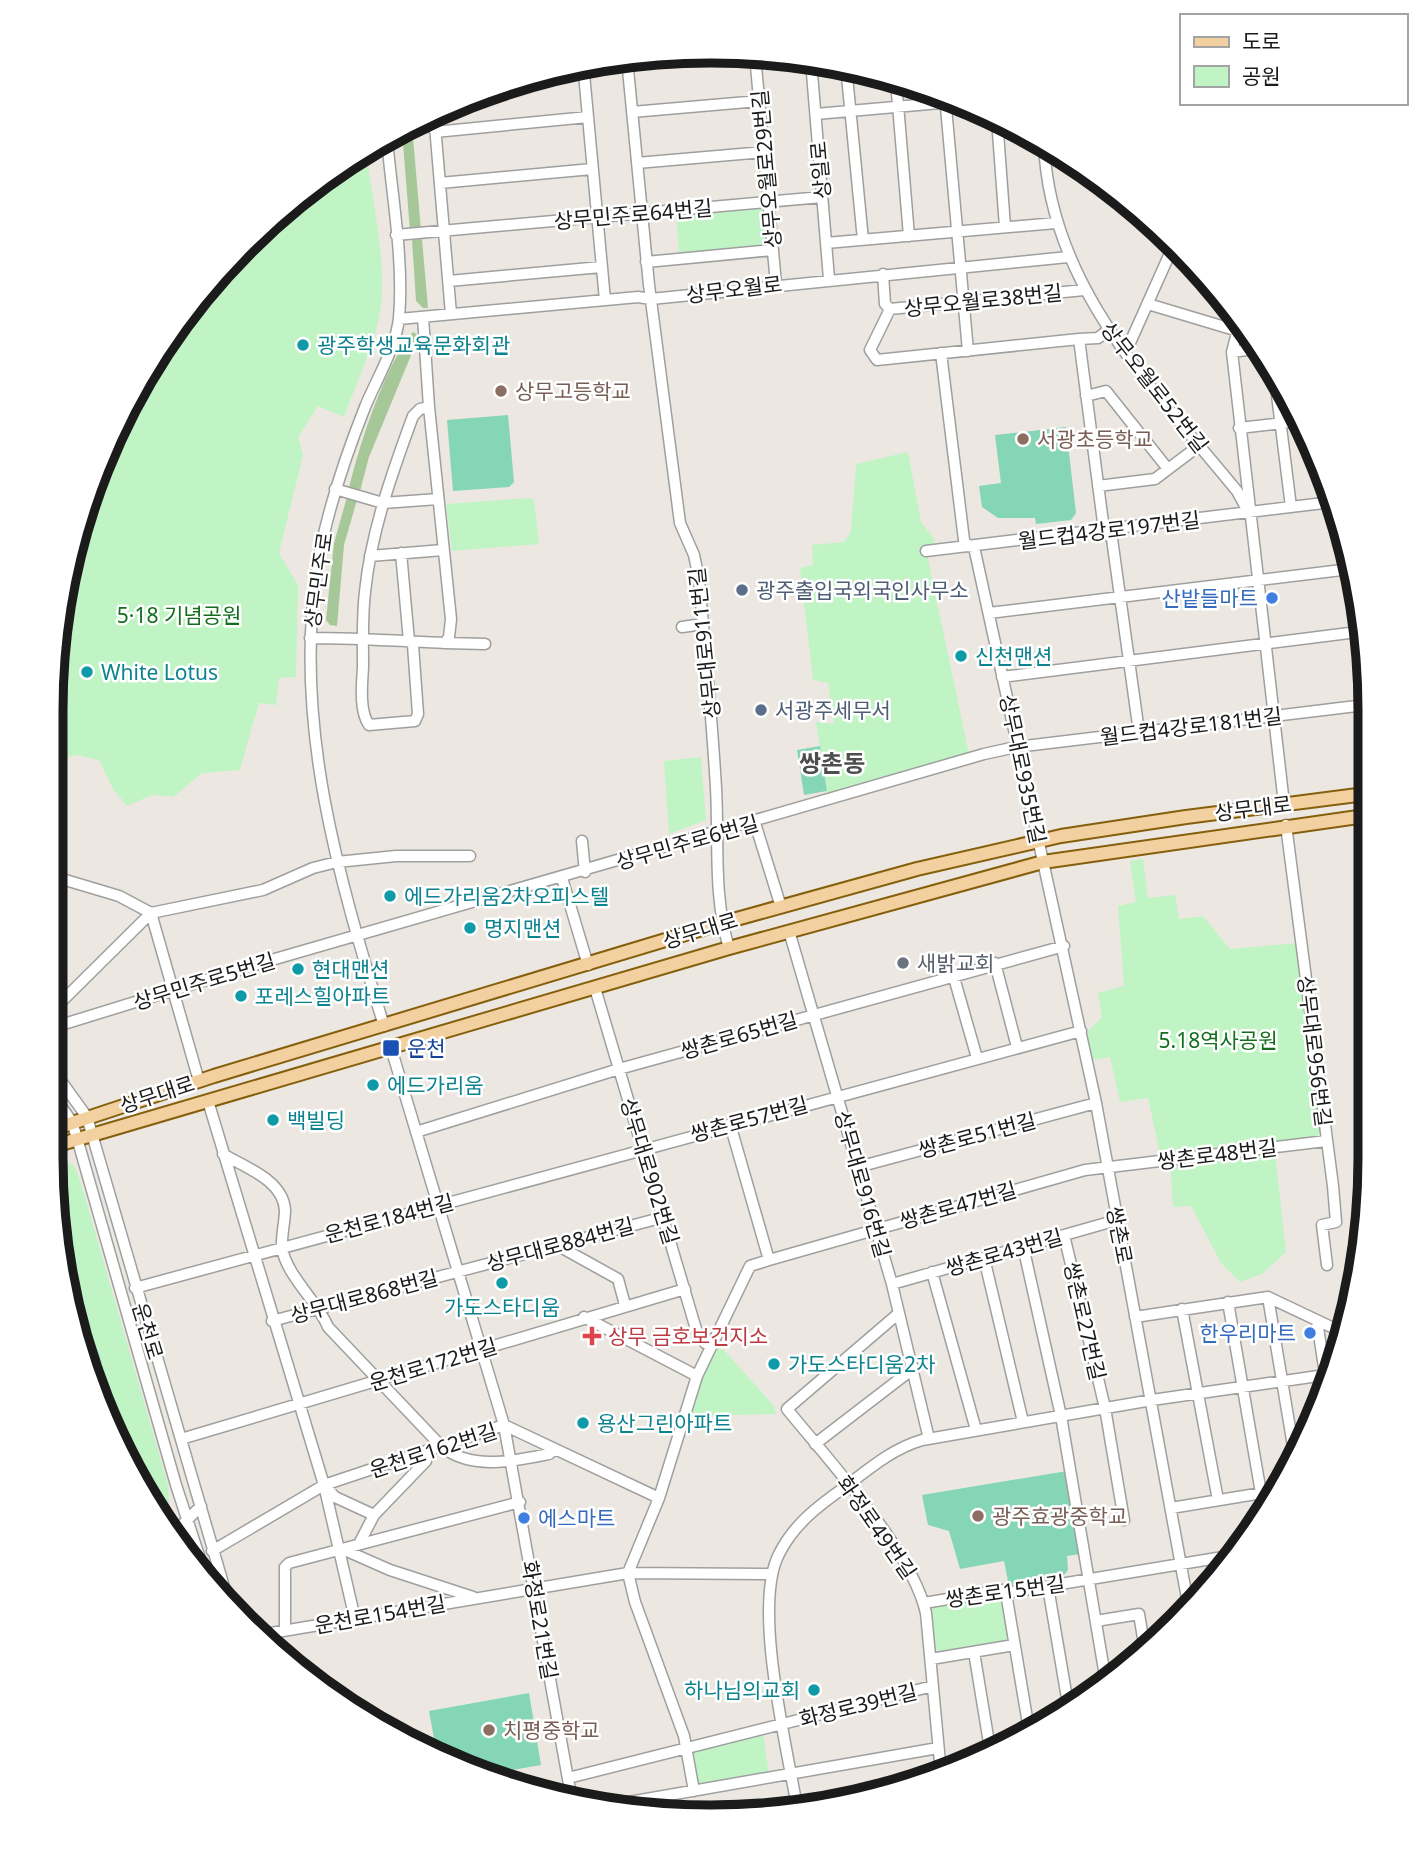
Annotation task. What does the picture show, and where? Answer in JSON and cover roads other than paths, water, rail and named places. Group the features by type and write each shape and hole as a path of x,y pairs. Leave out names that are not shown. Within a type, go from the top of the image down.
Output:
{"main road":[{"name":"상무대로","path":"63,1125 199,1081 722,923 927,866 1039,841 1186,817 1358,795"},
{"name":"상무대로","path":"63,1143 729,948 1043,862 1286,825 1358,817"}],"street":[{"name":"상무오월로29번길","path":"756,64 776,284"},
{"name":"상무대로911번길","path":"628,69 646,262 680,523 698,567 713,742 722,923 729,948"},
{"name":"상일로","path":"812,71 829,279"},
{"path":"582,76 605,300"},
{"path":"847,78 863,240"},
{"path":"897,90 909,236"},
{"path":"632,112 759,101"},
{"path":"816,114 931,102"},
{"path":"947,108 968,351"},
{"path":"435,132 588,117"},
{"path":"435,125 451,314"},
{"path":"998,130 1005,227"},
{"name":"상무민주로","path":"384,1026 337,862 320,781 310,638 317,572 335,489 399,319 396,236 388,149"},
{"path":"637,163 764,152"},
{"name":"상무오월로52번길","path":"1046,157 1056,223 1068,257 1107,331 1237,491 1249,513"},
{"path":"440,183 592,169"},
{"name":"상무민주로64번길","path":"396,236 822,197"},
{"path":"826,243 1056,223"},
{"path":"646,262 773,250"},
{"name":"상무오월로","path":"399,319 605,300 651,299 776,284 1068,257"},
{"path":"1124,351 1172,257"},
{"path":"449,281 601,267"},
{"path":"883,274 886,304 890,309"},
{"name":"상무오월로38번길","path":"1084,290 890,309 870,350 877,360 1098,338 1107,331"},
{"path":"1148,304 1230,324"},
{"path":"423,317 429,407 451,619 449,637 445,643"},
{"path":"1237,334 1232,352 1239,428 1284,804"},
{"path":"1079,340 1104,530 1112,539 1139,732"},
{"path":"1232,352 1248,350"},
{"name":"상무대로935번길","path":"940,353 964,540 967,545 974,547 1043,862"},
{"path":"1086,396 1106,391 1168,469"},
{"path":"1278,400 1291,507"},
{"path":"401,553 409,641 413,645 418,715 415,721 369,725 365,719 362,686 365,593 370,556 383,503 413,416 420,409 429,407"},
{"path":"1239,428 1290,422"},
{"path":"1098,486 1155,480 1199,445"},
{"path":"335,489 383,503 438,499"},
{"name":"월드컵4강로197번길","path":"926,551 1324,503"},
{"path":"370,556 443,550"},
{"path":"989,613 1343,570"},
{"path":"682,627 703,624"},
{"name":"상무대로935번길","path":"1002,677 1353,633"},
{"path":"310,638 485,644"},
{"name":"월드컵4강로181번길","path":"1016,747 1358,706"},
{"name":"상무민주로6번길","path":"357,936 1016,747"},
{"path":"755,822 781,906"},
{"name":"상무대로956번길","path":"1286,825 1336,1222 1322,1225 1328,1265"},
{"path":"582,841 585,872"},
{"path":"63,1000 151,913 263,890 313,868 337,862 418,855 470,856"},
{"name":"쌍촌로","path":"1043,862 1064,946 1096,1102 1187,1595"},
{"path":"562,878 587,965"},
{"path":"63,879 119,897 151,913 199,1081"},
{"name":"상무대로916번길","path":"789,931 892,1284 929,1439"},
{"name":"상무민주로5번길","path":"63,1024 357,936"},
{"name":"쌍촌로65번길","path":"415,1132 620,1069 1064,946"},
{"path":"995,963 1017,1047"},
{"path":"953,975 977,1058"},
{"name":"상무대로902번길","path":"594,988 699,1336 705,1343 714,1344"},
{"name":"쌍촌로57번길","path":"643,1148 1081,1031"},
{"name":"상무대로884번길","path":"391,1048 504,1425"},
{"name":"운천로","path":"63,1084 87,1117 222,1581"},
{"name":"상무대로868번길","path":"208,1101 297,1404 324,1485 355,1619"},
{"name":"쌍촌로51번길","path":"858,1167 1096,1102"},
{"name":"운천로","path":"63,1109 72,1122 77,1138 199,1554"},
{"path":"730,1124 769,1260"},
{"name":"쌍촌로48번길","path":"1107,1167 1326,1141"},
{"name":"운천로184번길","path":"135,1289 643,1148"},
{"path":"223,1154 276,1186 284,1201 282,1248 303,1292 321,1309 328,1327 441,1446 455,1458 470,1461 513,1462 549,1454 554,1450"},
{"name":"쌍촌로47번길","path":"628,1573 659,1498 697,1376 750,1266 875,1228 1085,1170 1107,1167"},
{"name":"상무대로884번길","path":"457,1271 664,1217"},
{"name":"쌍촌로43번길","path":"892,1284 1117,1220"},
{"name":"쌍촌로27번길","path":"1064,1235 1105,1408 1124,1520"},
{"path":"562,1244 564,1249 618,1279 625,1305"},
{"name":"쌍촌로27번길","path":"1023,1246 1061,1416"},
{"path":"984,1258 1023,1422"},
{"name":"상무대로868번길","path":"272,1321 457,1271"},
{"path":"932,1272 976,1430"},
{"name":"운천로172번길","path":"181,1439 685,1289"},
{"path":"1135,1317 1268,1297 1335,1329"},
{"path":"1268,1297 1292,1441"},
{"path":"1171,1508 1261,1493 1228,1302"},
{"path":"1182,1309 1218,1500"},
{"name":"화정로49번길","path":"899,1313 788,1409 911,1570 923,1603 940,1763"},
{"path":"584,1317 697,1376"},
{"path":"1317,1321 1324,1367"},
{"path":"815,1444 914,1368"},
{"name":"쌍촌로27번길","path":"847,1485 895,1450 929,1439 1152,1400 1320,1376"},
{"name":"쌍촌로15번길","path":"1061,1416 1087,1580"},
{"name":"운천로162번길","path":"212,1551 324,1485 504,1425 659,1498"},
{"name":"화정로21번길","path":"504,1425 513,1462 570,1790"},
{"path":"360,1542 374,1515 426,1461 427,1451"},
{"path":"324,1485 335,1497 374,1515"},
{"name":"화정로39번길","path":"796,1799 769,1632 772,1574 780,1552 800,1521 847,1485"},
{"path":"339,1548 520,1502"},
{"path":"180,1528 201,1506"},
{"name":"운천로154번길","path":"285,1630 285,1567 296,1560 339,1548 390,1570 475,1598"},
{"name":"쌍촌로15번길","path":"923,1603 1002,1590 1006,1593 1048,1587 1219,1558"},
{"path":"628,1573 635,1602 687,1748 694,1791"},
{"name":"운천로154번길","path":"272,1633 628,1573 772,1574"},
{"path":"1087,1580 1104,1672"},
{"path":"1048,1587 1067,1698"},
{"path":"1006,1593 1028,1722"},
{"path":"1096,1621 1139,1614 1143,1638"},
{"path":"931,1659 1014,1645"},
{"path":"974,1651 989,1742"},
{"name":"화정로39번길","path":"784,1724 933,1686"},
{"path":"568,1778 784,1724"},
{"path":"638,1800 938,1748"}],"water":[{"path":"89,1338 98,1351 105,1387"}],"place":[{"name":"광주학생교육문화회관","path":"303,345"},
{"name":"상무고등학교","path":"501,391"},
{"name":"서광초등학교","path":"1023,439"},
{"name":"광주출입국외국인사무소","path":"742,590"},
{"name":"산밭들마트","path":"1272,598"},
{"name":"신천맨션","path":"961,656"},
{"name":"White Lotus","path":"87,672"},
{"name":"서광주세무서","path":"761,710"},
{"name":"에드가리움2차오피스텔","path":"390,896"},
{"name":"명지맨션","path":"470,928"},
{"name":"새밝교회","path":"903,963"},
{"name":"현대맨션","path":"298,969"},
{"name":"포레스힐아파트","path":"241,996"},
{"name":"운천","path":"391,1048"},
{"name":"에드가리움","path":"373,1085"},
{"name":"백빌딩","path":"273,1120"},
{"name":"가도스타디움","path":"502,1283"},
{"name":"한우리마트","path":"1310,1333"},
{"name":"상무 금호보건지소","path":"592,1336"},
{"name":"가도스타디움2차","path":"774,1364"},
{"name":"용산그린아파트","path":"583,1423"},
{"name":"광주효광중학교","path":"978,1516"},
{"name":"에스마트","path":"524,1518"},
{"name":"하나님의교회","path":"814,1690"},
{"name":"치평중학교","path":"489,1730"}],"district":[{"name":"쌍촌동","path":"832,762"}],"park label":[{"name":"5·18 기념공원","path":"179,615"},
{"name":"5.18역사공원","path":"1218,1040"}]}
